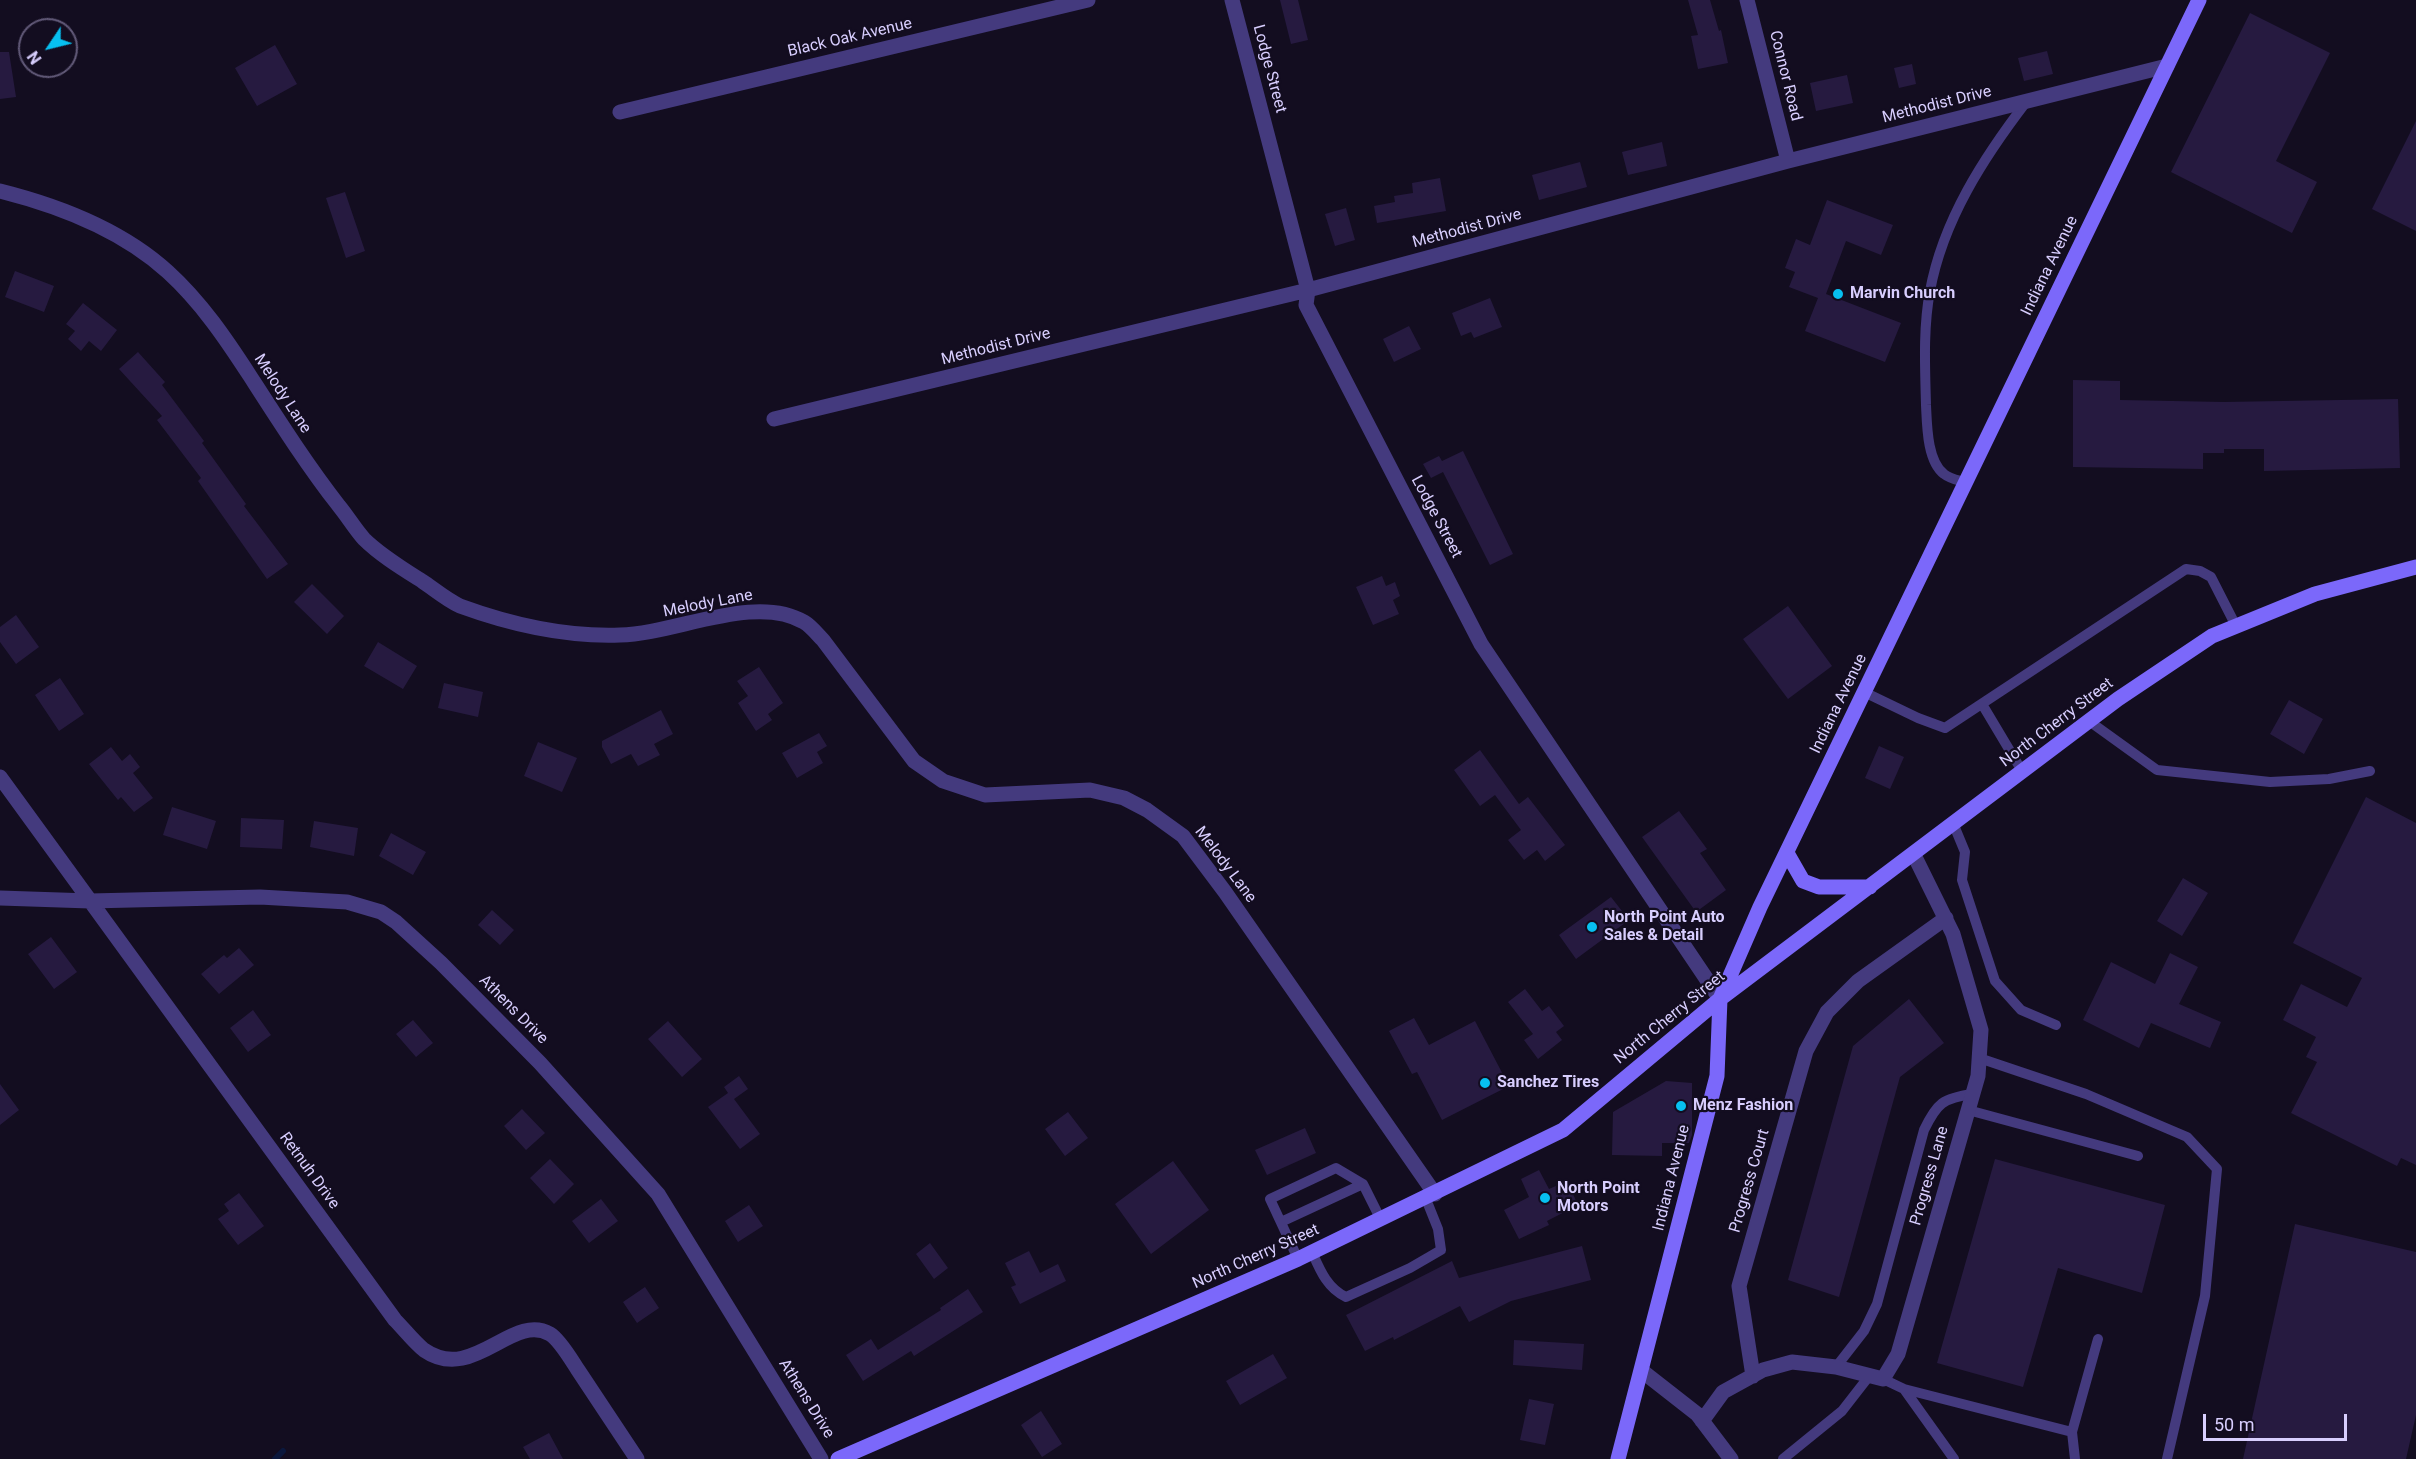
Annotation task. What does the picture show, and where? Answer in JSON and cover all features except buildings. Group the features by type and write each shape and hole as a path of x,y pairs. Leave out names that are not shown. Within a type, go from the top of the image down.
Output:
{"main road":[{"name":"Indiana Avenue","path":"1618,1459 1717,1076 1720,999 1760,907 2199,0"},
{"name":"North Cherry Street","path":"838,1459 1305,1256 1430,1197 1563,1130 1720,999 2089,721 2212,636 2315,594 2416,567"},
{"path":"1787,853 1803,881 1819,887 1869,887"}],"street":[{"name":"Black Oak Avenue","path":"621,111 1088,0"},
{"name":"Lodge Street","path":"1232,0 1308,290 1306,305 1481,644 1720,999"},
{"name":"Connor Road","path":"1747,0 1788,162"},
{"name":"Methodist Drive","path":"774,419 1308,290 1788,162 2167,66"},
{"name":"Melody Lane","path":"0,191 62,210 103,228 133,245 168,272 199,303 225,338 306,464 365,540 404,570 456,604 506,622 539,629 617,635 659,631 753,611 778,612 805,622 823,640 914,761 943,781 985,795 1090,790 1124,798 1147,810 1183,836 1225,892 1430,1197"},
{"name":"Retnuh Drive","path":"0,777 395,1320 425,1350 447,1359 465,1359 514,1335 533,1330 550,1334 566,1352 637,1459"},
{"name":"Progress Lane","path":"1876,1377 1898,1354 1978,1076 1982,1030 1953,934 1914,855"},
{"name":"Athens Drive","path":"0,898 90,901 260,897 347,902 381,912 396,922 441,963 540,1063 658,1194 821,1459"},
{"name":"Progress Court","path":"1753,1376 1739,1286 1806,1051 1827,1012 1858,981 1946,918"},
{"path":"1702,1421 1723,1392 1763,1370 1792,1362 1836,1366 1876,1377"},
{"path":"1642,1371 1697,1414 1731,1459"}],"lane":[{"path":"1965,482 1944,474 1935,464 1932,451 1927,424 1925,378 1925,327 1929,292 1943,243 1964,197 1991,149 2027,101"},
{"path":"1864,692 1918,718 1945,728 2186,569 2200,571 2211,577 2236,626"},
{"path":"1982,704 2022,771"},
{"path":"2089,721 2157,770 2270,782 2329,780 2370,771"},
{"path":"1953,823 1965,852 1962,880 1995,981 2021,1010 2056,1025"},
{"path":"1979,1058 2086,1094 2187,1137 2217,1168 2205,1296 2167,1459"},
{"path":"1836,1366 1864,1331 1877,1304 1924,1130 1932,1112 1941,1101 1972,1094"},
{"path":"1968,1110 2138,1156"},
{"path":"1381,1220 1363,1184 1336,1168 1270,1199 1281,1222 1305,1256 1326,1281 1346,1297 1410,1268 1441,1250 1430,1197"},
{"path":"1281,1222 1363,1184"},
{"path":"2075,1459 2072,1432 2098,1339"},
{"path":"1783,1459 1842,1411 1876,1377 1904,1389 2072,1432"},
{"path":"1904,1389 1954,1459"}],"waterway":[{"path":"275,1459 283,1451"}],"place":[{"name":"Marvin Church","path":"1838,294"},
{"name":"North Point Auto Sales & Detail","path":"1592,927"},
{"name":"Sanchez Tires","path":"1485,1083"},
{"name":"Menz Fashion","path":"1681,1106"},
{"name":"North Point Motors","path":"1545,1198"}]}
